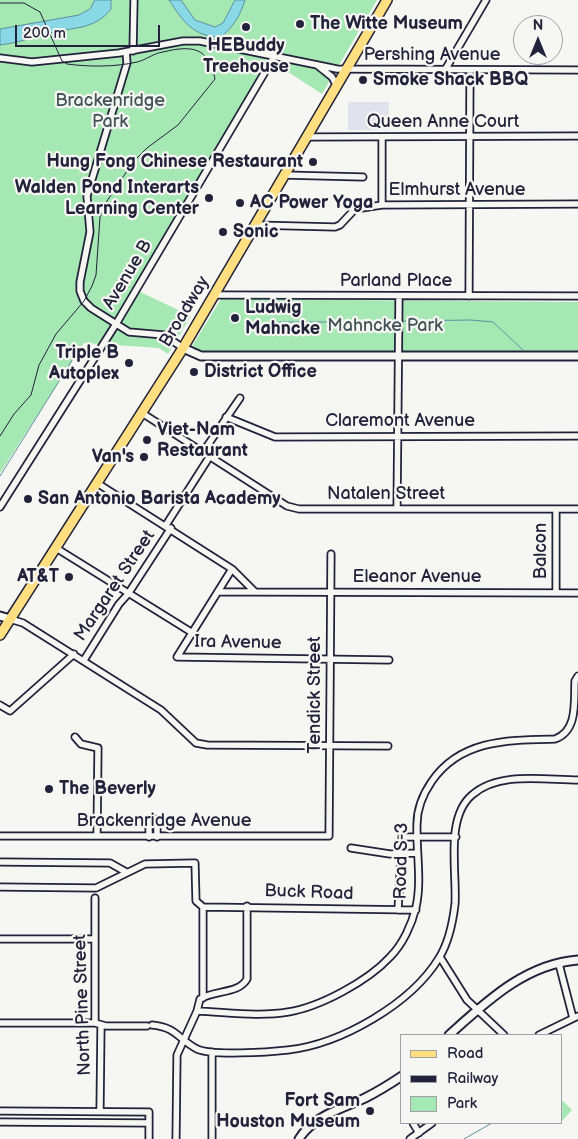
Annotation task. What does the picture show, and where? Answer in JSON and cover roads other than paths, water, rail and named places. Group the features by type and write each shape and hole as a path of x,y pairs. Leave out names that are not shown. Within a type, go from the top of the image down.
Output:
{"main road":[{"name":"Broadway","path":"0,634 182,348 387,0"}],"street":[{"path":"133,51 134,0"},
{"path":"445,70 486,0"},
{"name":"Pershing Avenue","path":"0,58 32,62 126,52 183,41 200,41 347,69 578,70"},
{"path":"126,52 127,63 87,196 90,232 80,282 80,291 84,301 99,314 135,334 164,335 182,348 201,356 578,356"},
{"name":"Avenue B","path":"0,507 116,324 275,55"},
{"path":"315,64 332,77 337,86"},
{"path":"469,296 470,70"},
{"name":"Queen Anne Court","path":"307,137 578,136"},
{"path":"382,137 382,205"},
{"path":"284,175 363,177"},
{"name":"Elmhurst Avenue","path":"255,225 335,227 340,226 355,208 382,205 578,204"},
{"name":"Parland Place","path":"214,295 578,296"},
{"path":"397,509 399,296"},
{"path":"142,413 203,452 240,398"},
{"name":"Claremont Avenue","path":"226,417 275,437 578,436"},
{"name":"Natalen Street","path":"203,452 287,506 305,509 578,509"},
{"name":"Margaret Street","path":"84,660 119,604 128,594 210,456"},
{"path":"97,482 232,569 256,592"},
{"name":"Balcon","path":"556,509 556,592"},
{"name":"Ira Avenue","path":"56,548 192,632 177,657 389,660"},
{"name":"Tendick Street","path":"329,836 331,554"},
{"path":"192,632 232,569"},
{"name":"Eleanor Avenue","path":"218,592 578,593"},
{"path":"0,616 23,623 84,660 166,714 182,732 196,743 207,745 388,746"},
{"name":"Margaret Street","path":"0,704 10,711 74,654"},
{"name":"Road S-3","path":"197,1011 285,1013 326,1000 377,969 390,958 404,938 416,910 418,810 424,794 436,776 455,758 486,744 506,740 555,740 569,731 573,720 578,676"},
{"path":"75,737 81,744 98,748 97,836"},
{"path":"563,780 578,775"},
{"path":"0,1023 98,1024 169,1028 196,1048 212,1052 286,1050 335,1037 359,1026 402,999 420,982 440,957 449,933 454,904 456,820 461,807 471,795 484,787 506,780 578,780"},
{"path":"149,837 149,821 153,818 157,820 157,837"},
{"name":"Brackenridge Avenue","path":"0,836 329,836"},
{"path":"398,910 402,837 456,837"},
{"path":"351,848 400,854 417,853"},
{"path":"0,862 110,863 126,872"},
{"path":"0,887 96,888 126,872 156,862 195,862 196,901 202,907 203,998 176,1060 176,1139"},
{"name":"North Pine Street","path":"95,898 100,1111"},
{"path":"203,998 238,988 247,979 247,906"},
{"name":"Buck Road","path":"202,907 247,906 416,910"},
{"path":"0,939 95,939"},
{"path":"440,957 464,996 503,1034"},
{"path":"450,1034 478,1009 513,983 558,964 578,960"},
{"path":"541,1034 575,1017 558,964"},
{"path":"212,1052 212,1139"},
{"path":"299,1139 307,1128 320,1118 366,1097 400,1077"},
{"path":"0,1111 149,1112 149,1139"},
{"path":"0,1122 149,1123"},
{"path":"414,1124 419,1133"},
{"path":"410,1139 431,1124"}],"water":[{"path":"95,0 111,0 111,9 98,21 83,27 0,45 0,29 79,15 90,9"},
{"path":"169,0 181,0 195,20 215,27 223,23 235,0 245,0 236,20 221,37 196,31 184,21"}],"waterway":[{"path":"403,321 471,320 493,322 523,350"},
{"path":"250,329 269,323 282,322 393,322"},
{"path":"0,476 76,354"},
{"path":"464,1139 490,1124"}],"railway":[{"path":"0,3 24,3 40,12 62,61 67,64 93,66 129,64 160,53 191,49 204,55 212,68 215,79 178,125 147,148 133,162 107,201 100,217 96,275 92,286 84,301 56,334 39,365 31,395 14,414 0,436"}],"place":[{"name":"The Witte Museum","path":"300,24"},
{"name":"HEBuddy Treehouse","path":"246,27"},
{"name":"Smoke Shack BBQ","path":"363,80"},
{"name":"Hung Fong Chinese Restaurant","path":"313,162"},
{"name":"Walden Pond Interarts Learning Center","path":"209,198"},
{"name":"AC Power Yoga","path":"240,203"},
{"name":"Sonic","path":"223,232"},
{"name":"Ludwig Mahncke","path":"235,318"},
{"name":"Triple B Autoplex","path":"129,363"},
{"name":"District Office","path":"194,372"},
{"name":"Viet-Nam Restaurant","path":"147,440"},
{"name":"Van's","path":"144,457"},
{"name":"San Antonio Barista Academy","path":"28,499"},
{"name":"AT&T","path":"69,577"},
{"name":"The Beverly","path":"49,789"},
{"name":"Fort Sam Houston Museum","path":"370,1111"}],"park label":[{"name":"Brackenridge Park","path":"110,111"},
{"name":"Mahncke Park","path":"385,326"}]}
